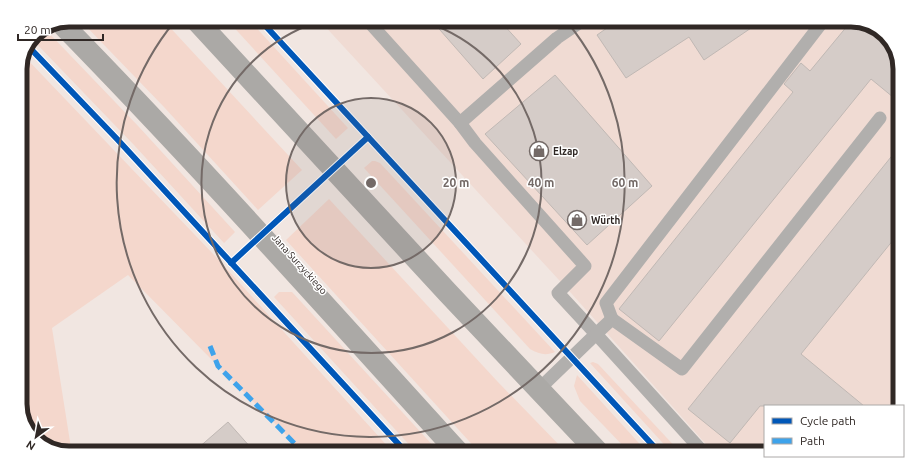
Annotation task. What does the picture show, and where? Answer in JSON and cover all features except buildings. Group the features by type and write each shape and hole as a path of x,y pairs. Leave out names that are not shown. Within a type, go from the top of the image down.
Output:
{"main road":[{"name":"Jana Surzyckiego","path":"65,27 245,218 452,446"},
{"path":"202,27 538,390 592,446"}],"lane":[{"path":"374,27 460,123 475,144 585,266 558,293 698,446"},
{"path":"460,123 557,38 573,27"},
{"path":"818,27 606,303 612,319 682,369 880,118"},
{"path":"538,390 612,319"}],"shaded area":[{"path":"87,27 170,27 302,170 258,210 164,107"},
{"path":"233,27 255,27 348,128 336,139"},
{"path":"326,27 851,27 870,31 883,41 891,55 893,66 893,405 764,405 764,446 708,446 571,293"},
{"path":"49,33 139,127 235,232 224,243 134,145 36,43 41,37"},
{"path":"28,60 216,257 387,446 297,446 128,275 52,328 71,446 55,444 41,436 31,423 27,407"},
{"path":"372,161 380,163 555,352 542,354 530,349 364,168"},
{"path":"329,199 497,381 560,446 473,446 286,240"},
{"path":"279,292 292,292 433,446 410,446 274,297"},
{"path":"593,362 598,364 674,446 666,446 590,363"},
{"path":"577,375 642,446 623,446 580,401 574,386"}],"marked path":[{"path":"210,346 218,366 297,446"}],"cycle path":[{"path":"267,27 653,446"},
{"path":"31,49 117,139 400,446"},
{"path":"231,263 368,137"}],"place":[{"name":"Elzap","path":"539,151"},
{"name":"Würth","path":"577,220"}]}
